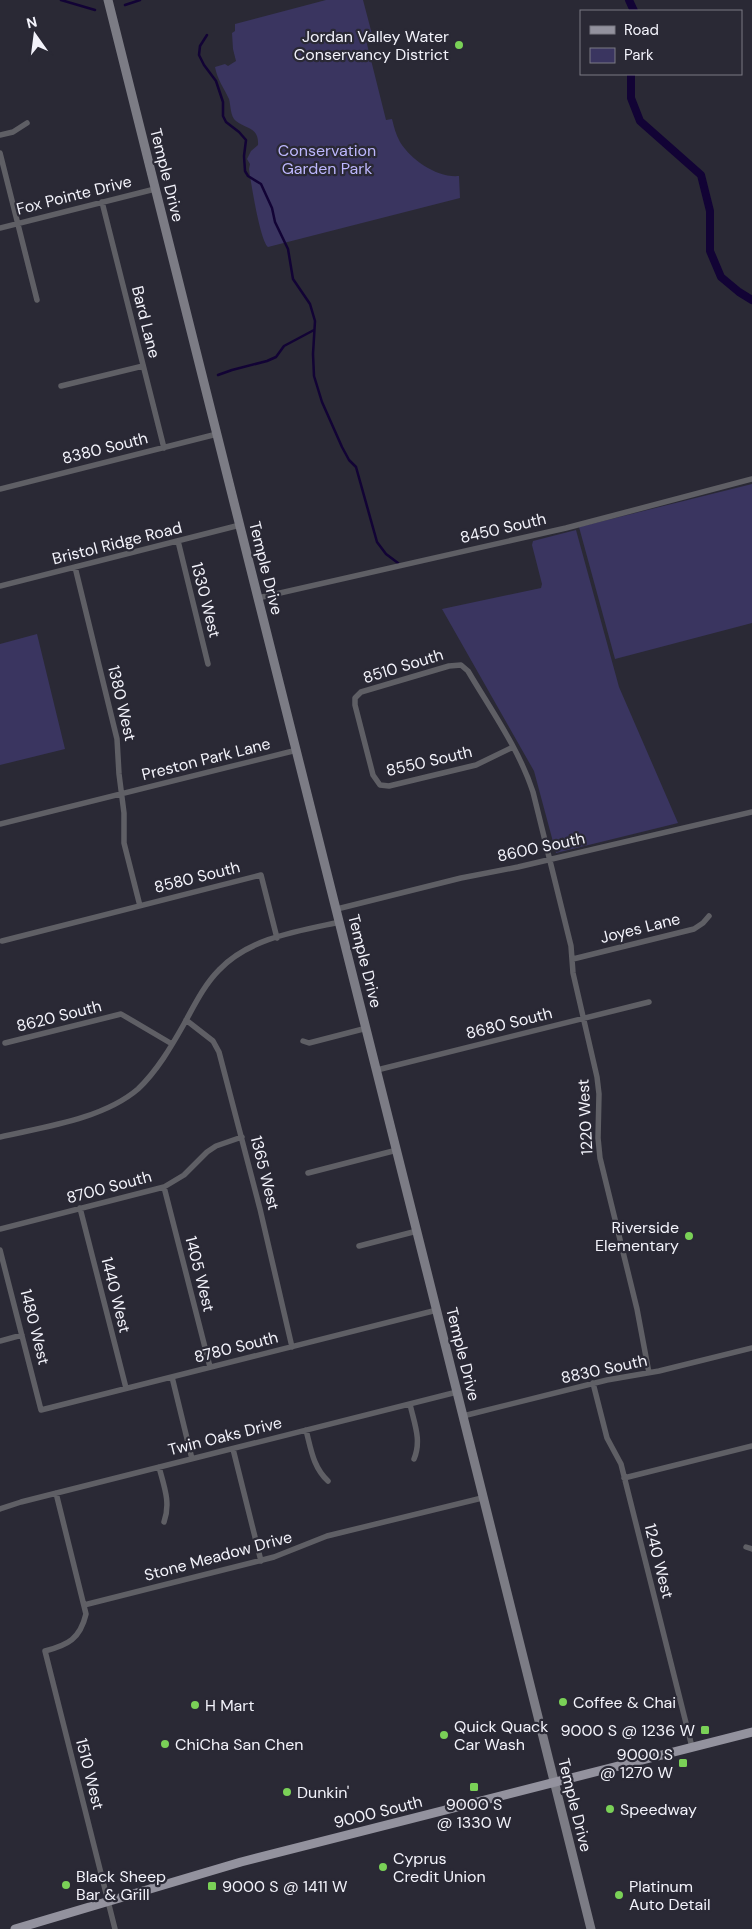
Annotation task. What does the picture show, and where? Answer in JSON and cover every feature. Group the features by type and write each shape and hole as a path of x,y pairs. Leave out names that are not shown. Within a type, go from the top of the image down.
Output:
{"main road":[{"name":"9000 South","path":"15,1929 241,1862 555,1784 752,1732"}],"street":[{"name":"Temple Drive","path":"108,0 367,1028 482,1498 591,1929"},
{"path":"0,135 13,132 26,124"},
{"path":"0,153 37,300"},
{"name":"Fox Pointe Drive","path":"0,228 155,189"},
{"name":"Bard Lane","path":"102,202 164,448"},
{"path":"61,386 143,366"},
{"name":"8380 South","path":"0,489 217,434"},
{"name":"8450 South","path":"258,598 566,528 752,479"},
{"name":"Bristol Ridge Road","path":"0,586 240,526"},
{"name":"1330 West","path":"178,542 208,664"},
{"name":"1380 West","path":"75,567 118,739 124,814 124,843 140,906"},
{"name":"8510 South","path":"378,784 373,775 355,706 355,698 364,692 449,666 461,665"},
{"name":"1220 West","path":"461,665 468,671 513,747 534,792 573,959 573,973 597,1077 600,1158 637,1309 649,1373"},
{"name":"8550 South","path":"378,784 389,786 476,765 513,747"},
{"name":"Preston Park Lane","path":"0,824 297,750"},
{"name":"8600 South","path":"337,909 461,878 550,860 752,812"},
{"name":"8580 South","path":"2,941 261,875 277,938"},
{"name":"Joyes Lane","path":"573,959 694,928 703,923 709,916"},
{"path":"0,1137 88,1116 116,1104 137,1089 149,1077 172,1044 208,983 229,960 258,944 340,922"},
{"name":"8680 South","path":"377,1070 649,1002"},
{"name":"8620 South","path":"5,1043 121,1014 172,1044"},
{"name":"1365 West","path":"186,1020 213,1041 219,1052 242,1137 292,1347"},
{"path":"303,1041 309,1043 367,1028"},
{"name":"8700 South","path":"0,1229 164,1186 184,1175 206,1152 216,1146 242,1137"},
{"path":"308,1172 397,1150"},
{"name":"1405 West","path":"164,1186 210,1367"},
{"name":"1440 West","path":"80,1208 126,1388"},
{"path":"359,1246 417,1231"},
{"name":"1480 West","path":"0,1250 41,1410"},
{"name":"8780 South","path":"41,1410 437,1310"},
{"path":"0,1341 22,1335"},
{"name":"8830 South","path":"463,1416 593,1383 649,1373 752,1348"},
{"path":"172,1377 192,1459"},
{"name":"1240 West","path":"593,1383 607,1438 620,1460 692,1747"},
{"name":"Twin Oaks Drive","path":"0,1509 56,1493 457,1392"},
{"path":"410,1404 418,1439 418,1449 414,1459"},
{"path":"306,1430 315,1463 320,1474 328,1481"},
{"path":"624,1478 752,1446"},
{"path":"233,1449 261,1561"},
{"path":"159,1467 168,1503 164,1522"},
{"path":"56,1493 84,1605"},
{"name":"Stone Meadow Drive","path":"84,1605 286,1554 327,1536 482,1498"},
{"name":"1510 West","path":"84,1605 86,1614 84,1624 79,1633 70,1642 45,1651 115,1929"}],"green space":[{"name":"Conservation Garden Park","path":"326,0 363,0 373,38 366,40 386,120 392,119 400,142 425,167 442,174 459,176 460,198 268,247 259,223 250,176 250,164 247,159 251,151 258,145 258,139 251,129 234,119 229,99 215,67 225,64 228,66 236,61 232,33 235,31 235,24"},
{"path":"752,484 752,623 615,659 579,527"},
{"path":"576,530 619,687 678,823 556,853 534,771 442,609 541,588 542,584 532,545 533,541"},
{"path":"37,634 65,749 0,765 0,644"}],"waterway":[{"path":"61,0 95,10"},
{"path":"125,5 140,0"},
{"path":"629,0 634,10"},
{"path":"207,35 200,46 199,55 216,81 223,102 223,116 226,122 246,140 245,171 248,176 261,184 272,208 275,222 288,249 293,279 310,304 315,321 314,376 322,402 342,447 349,460 356,467 377,542 386,554 398,563"},
{"path":"631,75 631,98 640,121 701,175 710,211 710,251 721,277 752,300"},
{"path":"218,375 276,357 284,346 314,330"}],"place":[{"name":"Jordan Valley Water Conservancy District","path":"459,45"},
{"name":"Riverside Elementary","path":"689,1236"},
{"name":"Coffee & Chai","path":"563,1702"},
{"name":"H Mart","path":"195,1705"},
{"name":"9000 S @ 1236 W","path":"705,1730"},
{"name":"Quick Quack Car Wash","path":"444,1735"},
{"name":"ChiCha San Chen","path":"165,1744"},
{"name":"9000 S @ 1270 W","path":"683,1763"},
{"name":"9000 S @ 1330 W","path":"474,1787"},
{"name":"Dunkin'","path":"287,1792"},
{"name":"Speedway","path":"610,1809"},
{"name":"Cyprus Credit Union","path":"383,1867"},
{"name":"Black Sheep Bar & Grill","path":"66,1885"},
{"name":"9000 S @ 1411 W","path":"212,1886"},
{"name":"Platinum Auto Detail","path":"619,1895"}]}
